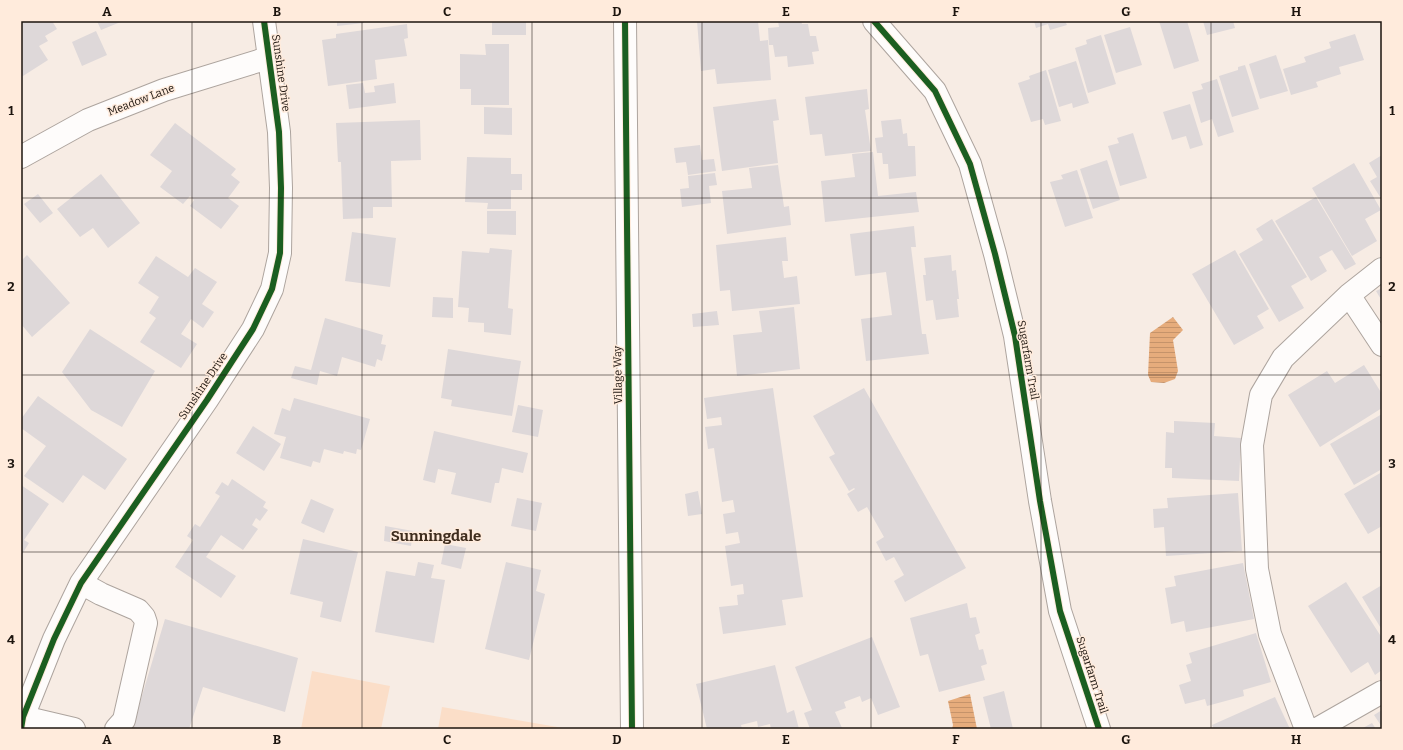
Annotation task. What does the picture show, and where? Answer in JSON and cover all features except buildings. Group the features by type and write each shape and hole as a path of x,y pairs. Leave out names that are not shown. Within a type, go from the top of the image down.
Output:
{"street":[{"name":"Sunshine Drive","path":"22,723 54,639 81,583 207,400 253,329 272,288 280,253 281,188 279,132 264,21"},
{"name":"Village Way","path":"625,21 632,729"},
{"name":"Sugarfarm Trail","path":"874,21 935,91 970,164 995,254 1014,336 1040,501 1060,611 1099,729"},
{"name":"Meadow Lane","path":"21,158 88,120 164,90 268,58"},
{"path":"1306,729 1270,634 1258,577 1252,445 1261,396 1283,358 1349,295 1382,269"},
{"path":"1349,295 1382,345"},
{"path":"81,583 101,594 138,610 144,617 146,623 124,720 116,729"},
{"path":"1317,729 1382,692"},
{"path":"22,723 74,729"}],"shaded area":[{"path":"1173,317 1183,330 1173,340 1178,371 1175,379 1164,383 1151,382 1148,375 1150,333"},
{"path":"312,671 390,686 381,729 301,729"},
{"path":"970,694 977,729 952,729 953,725 948,701"},
{"path":"442,707 569,729 438,729"}],"cycle path":[{"path":"21,729 23,717 54,639 81,583 207,400 253,329 272,289 280,253 281,188 279,132 264,21"},
{"path":"625,21 632,729"},
{"path":"874,21 935,91 970,164 995,254 1015,336 1040,501 1060,611 1099,729"}],"district":[{"name":"Sunningdale","path":"436,536"}]}
